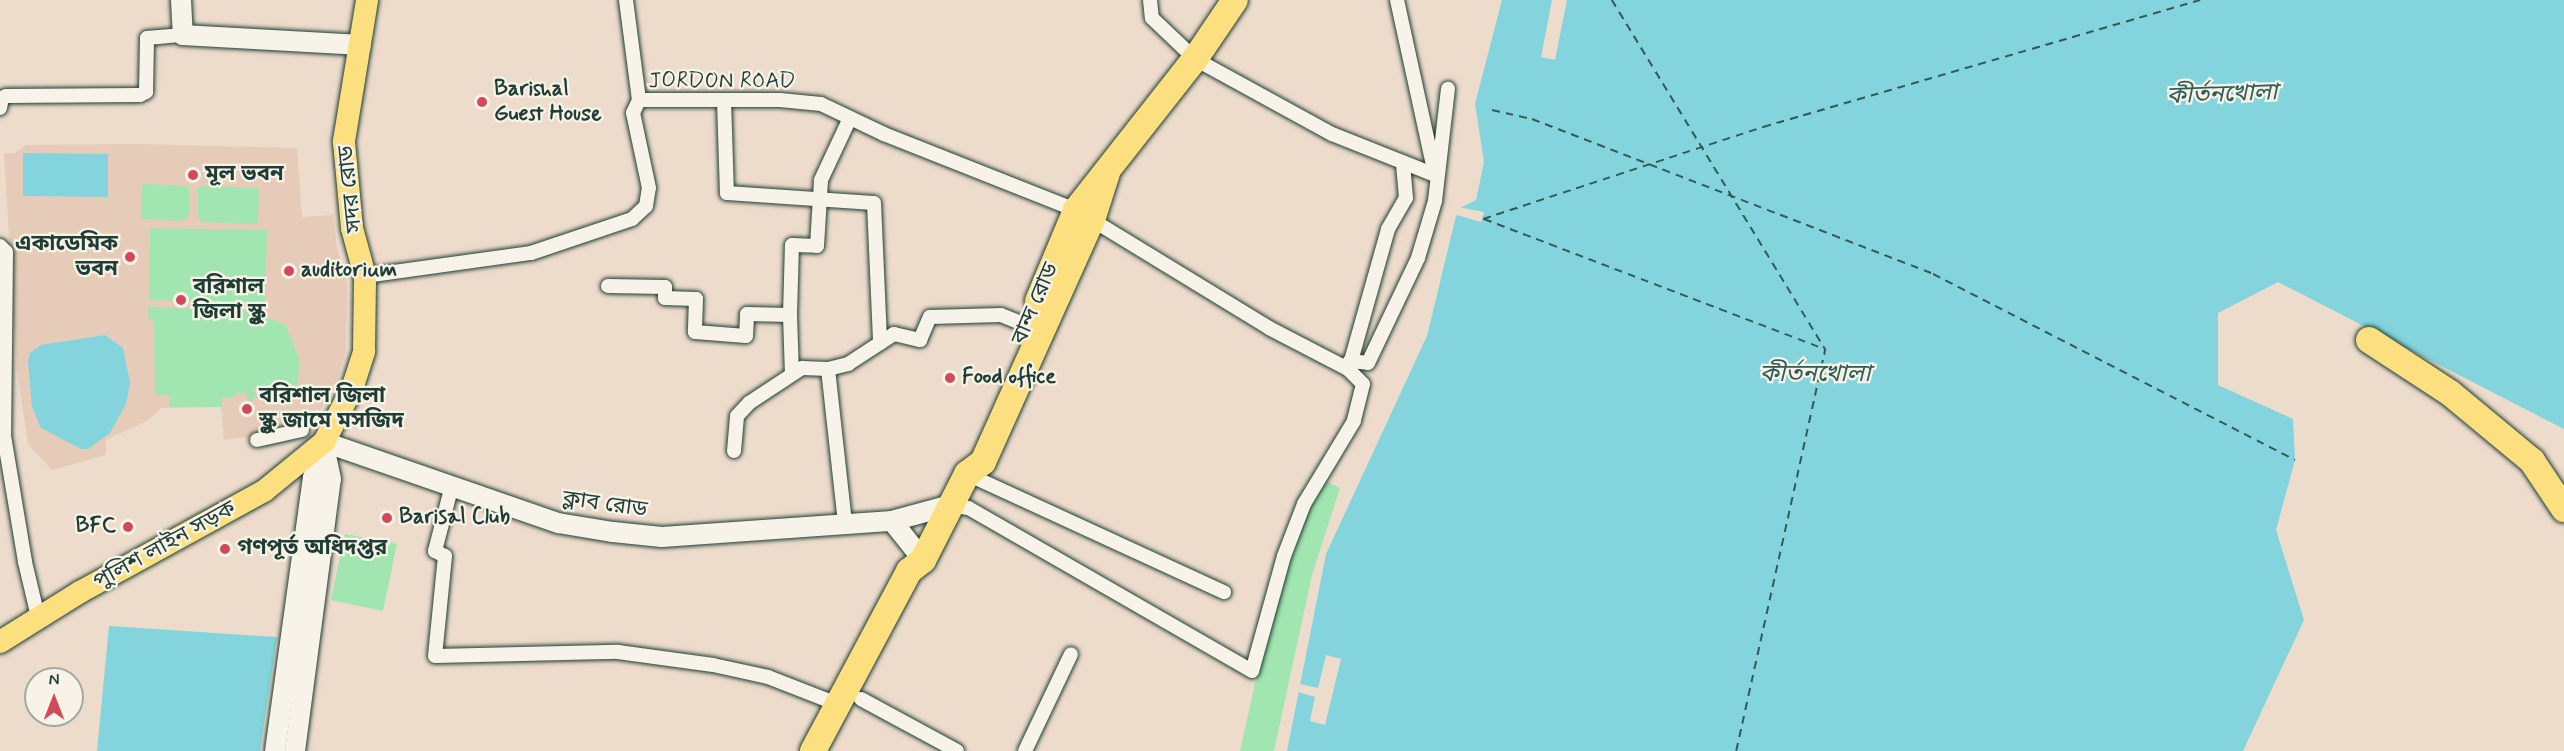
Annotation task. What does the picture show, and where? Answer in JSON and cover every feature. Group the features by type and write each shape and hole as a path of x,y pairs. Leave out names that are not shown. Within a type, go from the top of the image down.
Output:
{"highway":[{"name":"বান্দ রোড","path":"967,474 966,457 1028,326 1107,173 1195,59 1235,0"},
{"name":"বান্দ রোড","path":"830,751 909,571 923,560 967,474 983,462 1084,215"},
{"path":"2369,340 2450,393 2532,461 2564,509"},
{"name":"বান্দ রোড","path":"813,751 850,702"}],"main road":[{"name":"সদর রোড","path":"308,434 352,389 364,351 365,276 352,228 344,141 367,0"},
{"name":"পুলিশ লাইন সড়ক","path":"0,642 38,617 264,491 308,434"}],"street":[{"path":"181,0 183,35"},
{"path":"626,0 639,100"},
{"path":"1150,0 1152,18 1195,59 1332,134 1435,175"},
{"path":"1397,0 1435,175"},
{"path":"0,108 2,98 6,96 140,95 146,92 147,38 183,35 360,45"},
{"path":"1349,365 1368,363 1398,306 1432,209 1448,89"},
{"name":"JORDON ROAD","path":"365,276 531,253 632,219 645,206 649,188 633,113 639,100 724,100 821,104 1084,215 1269,328 1349,365"},
{"path":"724,100 727,193 820,197 874,203 880,343"},
{"path":"792,374 790,315 792,245 817,246 821,180 850,118"},
{"path":"1349,365 1388,229 1406,198 1403,162"},
{"path":"0,246 6,252 4,436 25,562 38,617"},
{"path":"608,286 665,287 665,298 696,299 695,332 746,336 747,314 790,315"},
{"path":"734,450 737,416 749,403 802,368 828,369 848,364 894,334 920,340 930,317 1001,315 1028,326"},
{"path":"951,505 968,508 1252,671 1284,556 1296,525 1354,421 1363,384 1349,365"},
{"path":"828,369 845,523"},
{"path":"257,440 308,434"},
{"path":"275,751 313,478 308,434"},
{"path":"295,751 331,478 308,434"},
{"name":"ক্লাব রোড","path":"308,434 451,489 558,523 662,537 892,521 951,505"},
{"path":"967,474 1224,592"},
{"path":"451,489 435,551 445,556 435,656 629,653 713,665 768,677 850,702 957,751"},
{"path":"892,521 923,560"},
{"path":"1025,751 1071,654"}],"shaded area":[{"name":"বরিশাল জিলা স্কুল","path":"136,144 297,148 302,217 333,215 337,248 347,283 346,350 336,385 311,425 302,429 224,440 221,407 161,408 147,421 106,440 106,455 52,470 28,444 17,371 4,153 15,153 26,145"}],"green space":[{"path":"142,184 189,186 189,216 181,221 141,219"},
{"path":"198,186 259,188 258,224 202,222 198,216"},
{"path":"150,228 267,230 265,303 149,300"},
{"path":"148,307 242,310 285,324 299,358 298,388 252,389 256,394 253,401 247,401 247,393 234,393 234,397 222,397 222,407 170,407 169,395 155,395 154,321 149,320"},
{"path":"1322,479 1340,488 1312,575 1274,751 1240,751 1259,665 1292,552"},
{"path":"345,534 397,544 383,611 331,600"}],"water":[{"name":"কীর্তনখোলা","path":"1502,0 2564,0 2564,429 2278,282 2218,313 2218,385 2293,419 2295,460 2276,530 2304,620 2243,751 1287,751 1326,554 1427,336 1456,216 1460,208 1476,200 1484,162 1475,104"},
{"path":"23,153 108,154 108,197 23,196"},
{"path":"105,335 123,348 130,383 126,404 110,433 88,449 81,449 41,428 32,407 28,361 30,353 41,345"},
{"path":"109,626 277,637 260,751 97,751"}],"pier":[{"path":"1552,0 1567,0 1555,60 1541,57"},
{"path":"1458,207 1484,212 1481,222 1453,214"},
{"path":"1326,655 1341,659 1325,725 1310,721 1315,697 1298,692 1300,684 1318,688"}],"ferry route":[{"path":"1612,0 1825,349"},
{"path":"1483,219 1763,127 2200,0"},
{"path":"1492,110 1532,119 1933,274 2295,460"},
{"path":"1484,219 1824,349"},
{"path":"1736,751 1825,349"}],"place":[{"name":"Barishal Guest House","path":"482,102"},
{"name":"মূল ভবন","path":"193,175"},
{"name":"একাডেমিক ভবন","path":"130,257"},
{"name":"auditorium","path":"289,271"},
{"name":"বরিশাল জিলা স্কুল","path":"181,300"},
{"name":"Food office","path":"950,378"},
{"name":"বরিশাল জিলা স্কুল জামে মসজিদ","path":"247,409"},
{"name":"Barisal Club","path":"387,518"},
{"name":"BFC","path":"128,527"},
{"name":"গণপূর্ত অধিদপ্তর","path":"225,549"}]}
